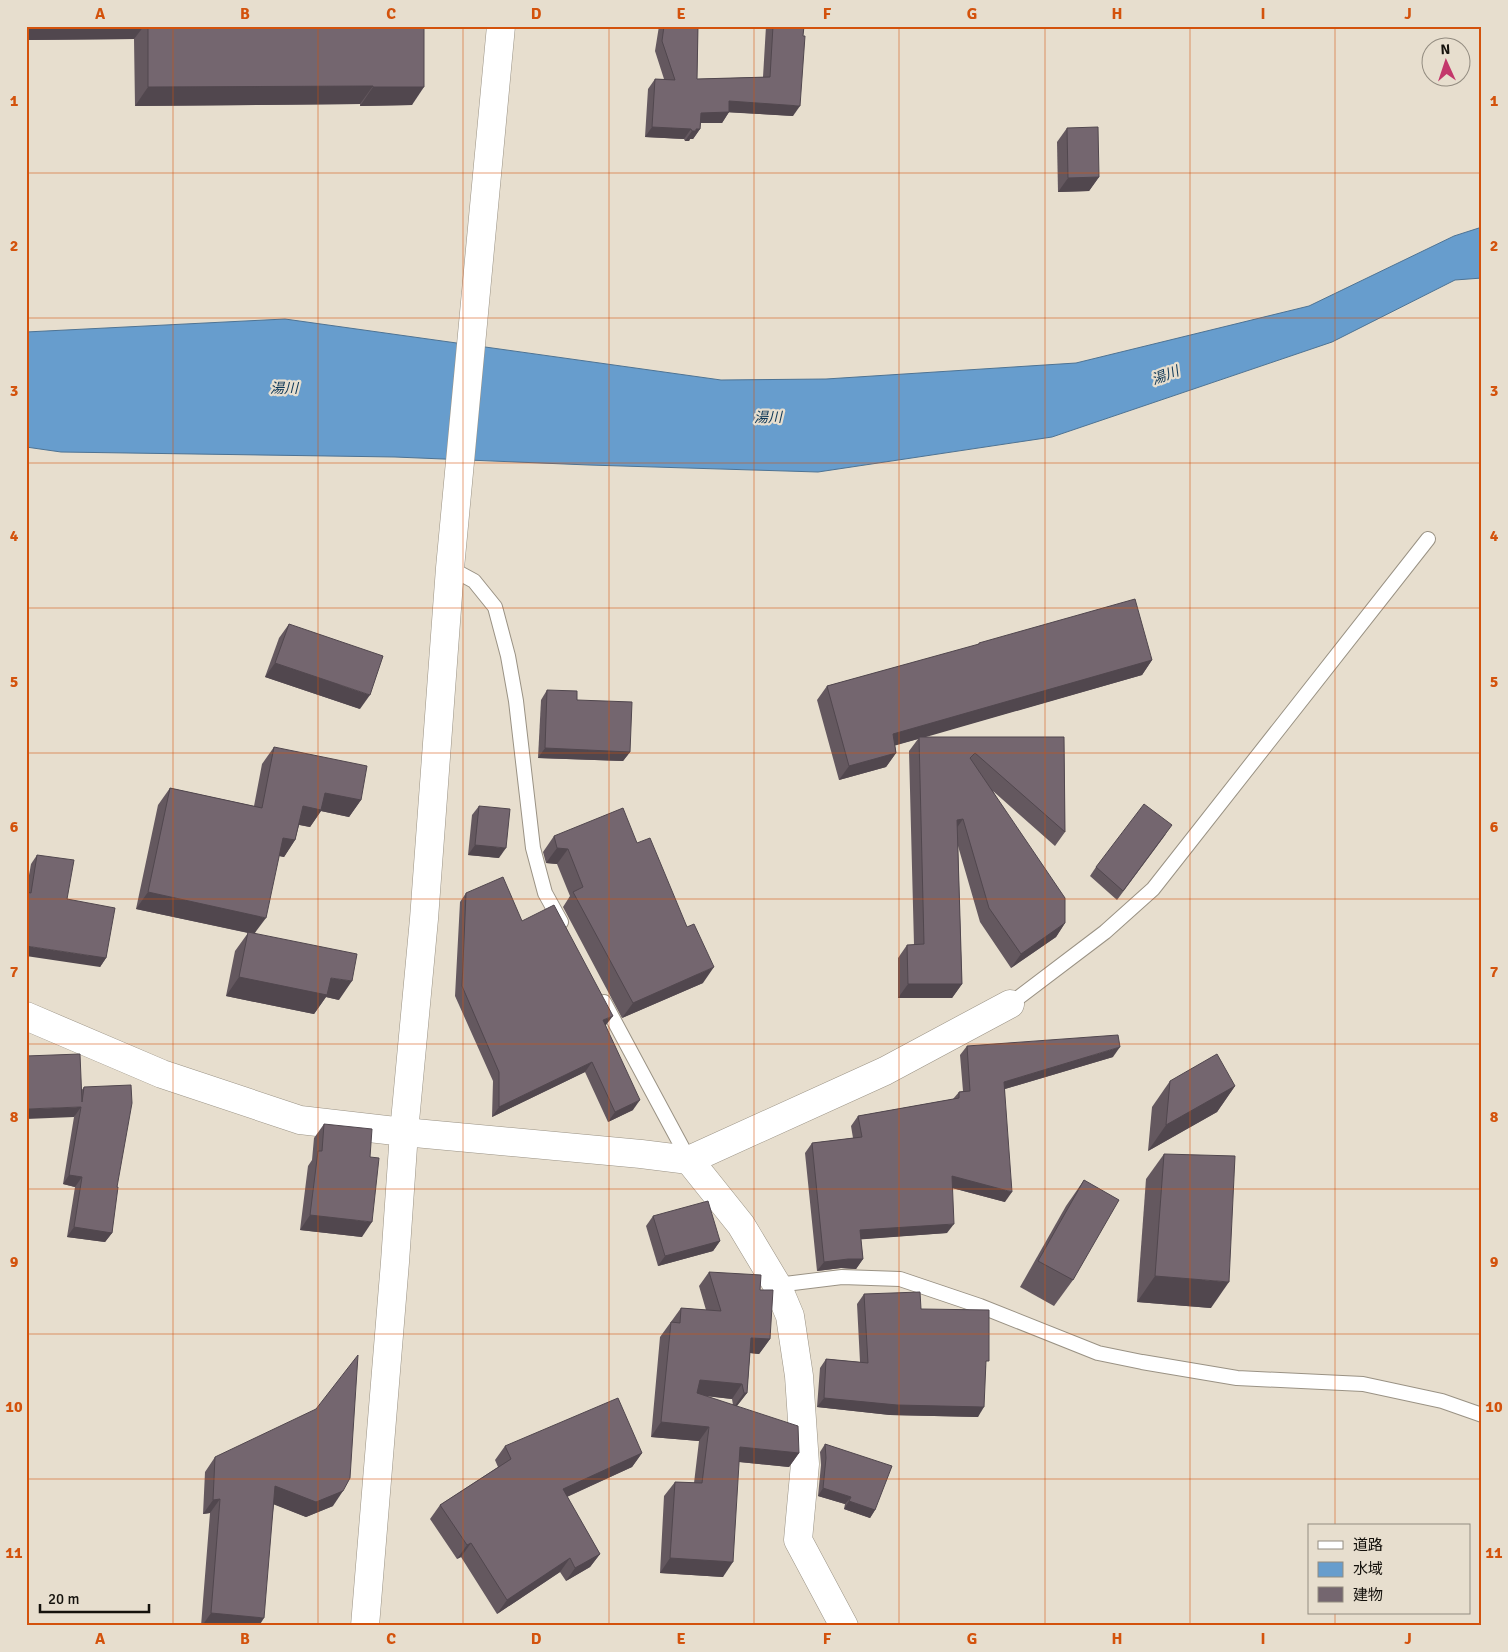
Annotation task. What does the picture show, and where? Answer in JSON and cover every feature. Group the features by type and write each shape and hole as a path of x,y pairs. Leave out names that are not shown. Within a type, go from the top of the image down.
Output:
{"street":[{"path":"365,1626 404,1132 424,919 450,568 501,26"},
{"path":"26,1016 162,1074 300,1120 689,1160 885,1072 1010,1004"},
{"path":"689,1160 741,1225 777,1286 790,1316 799,1376 805,1464 798,1540 844,1626"}],"lane":[{"path":"1010,1004 1105,932 1153,888 1428,539"},
{"path":"450,568 474,582 495,607 508,656 516,701 533,848 545,893 568,936"},
{"path":"596,988 689,1160"},
{"path":"777,1286 842,1277 900,1279 980,1306 1098,1353 1237,1378 1363,1384 1442,1401 1482,1415"}],"water":[{"name":"湯川","path":"1482,227 1482,278 1455,280 1332,342 1052,437 818,472 395,457 61,452 26,447 26,332 285,319 721,380 826,379 1076,363 1309,306 1454,236"}],"building":[{"path":"148,26 424,26 424,87 148,87"},
{"path":"664,26 698,26 697,79 770,77 773,26 804,26 800,106 729,101 729,112 701,113 700,129 696,129 696,131 691,129 652,127 655,79 675,80 662,41"},
{"path":"1098,127 1099,177 1068,178 1067,128"},
{"path":"1135,599 1152,660 893,734 896,753 849,766 827,686"},
{"path":"289,624 383,656 370,695 275,663"},
{"path":"547,690 577,691 577,700 632,702 630,752 545,748"},
{"path":"919,737 1064,737 1065,832 975,753 970,758 1065,898 1065,923 1021,954 989,908 963,819 957,820 962,984 908,984 907,945 924,944"},
{"path":"274,747 367,766 361,800 325,793 321,810 303,806 295,840 283,838 266,918 148,892 170,788 262,808"},
{"path":"1144,804 1172,825 1123,891 1096,867"},
{"path":"479,806 510,809 506,848 475,845"},
{"path":"623,808 637,843 650,838 687,927 694,924 714,967 633,1003 573,892 583,887 568,849 557,848 554,836"},
{"path":"37,855 74,860 67,899 115,908 106,958 26,946 26,892 31,893"},
{"path":"503,877 522,921 554,905 613,1016 603,1020 640,1100 615,1112 592,1062 499,1107 499,1072 462,986 466,893"},
{"path":"248,932 357,954 352,981 331,978 327,995 239,977"},
{"path":"1118,1035 1120,1047 1004,1082 1012,1192 952,1176 954,1224 860,1230 863,1259 824,1262 812,1143 862,1137 858,1116 959,1098 959,1092 970,1091 967,1046"},
{"path":"80,1054 82,1102 84,1087 131,1085 132,1103 117,1187 112,1233 74,1227 82,1177 69,1175 81,1107 26,1109 26,1056"},
{"path":"1217,1054 1235,1086 1166,1125 1170,1081"},
{"path":"324,1124 372,1129 370,1157 379,1158 372,1222 310,1215 318,1151 322,1151"},
{"path":"1164,1154 1235,1156 1229,1282 1155,1276"},
{"path":"1084,1180 1119,1200 1073,1280 1038,1261"},
{"path":"708,1201 720,1241 665,1256 653,1216"},
{"path":"709,1272 761,1275 760,1290 773,1290 770,1339 751,1338 747,1393 744,1393 742,1384 700,1380 697,1393 798,1426 799,1453 740,1447 733,1562 670,1558 675,1482 702,1483 709,1427 661,1422 671,1322 680,1323 681,1308 721,1311"},
{"path":"920,1292 921,1309 989,1310 989,1361 986,1361 984,1407 897,1405 824,1398 826,1359 868,1363 864,1294"},
{"path":"358,1355 350,1478 343,1491 316,1502 275,1486 264,1618 211,1613 220,1499 213,1500 215,1457 316,1409"},
{"path":"618,1398 642,1453 563,1489 600,1554 575,1568 570,1558 507,1600 471,1543 467,1545 440,1505 511,1459 505,1446"},
{"path":"825,1444 892,1466 875,1510 849,1501 851,1497 823,1488 826,1458"}]}
